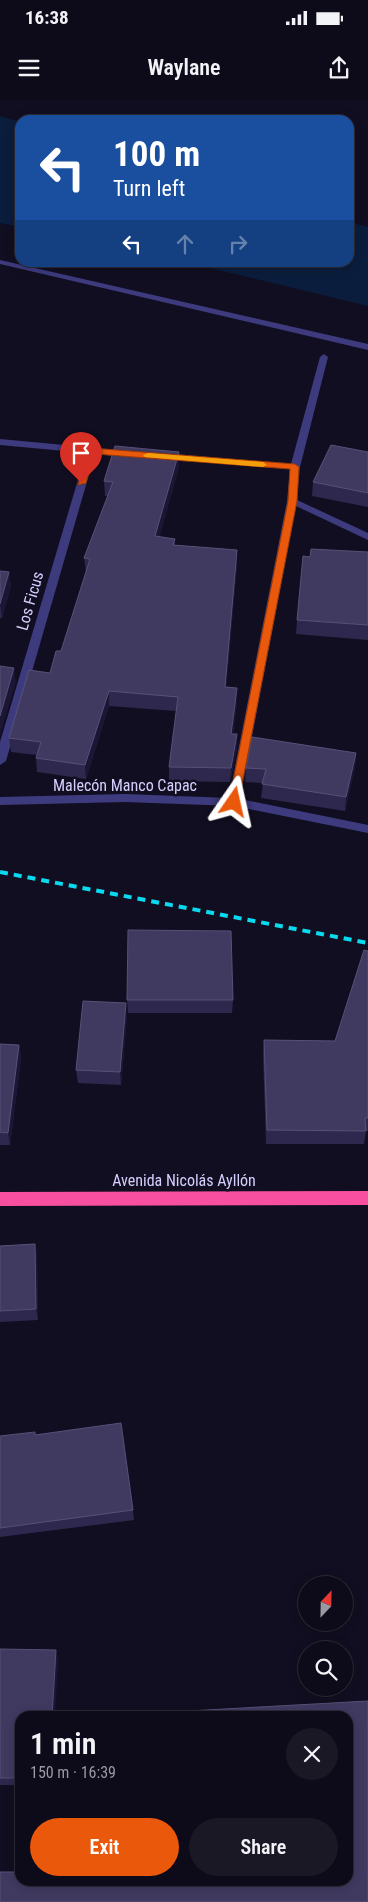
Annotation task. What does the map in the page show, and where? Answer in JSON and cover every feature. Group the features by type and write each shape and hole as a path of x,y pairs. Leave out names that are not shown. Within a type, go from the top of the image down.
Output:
{"highway":[{"name":"Avenida Nicolás Ayllón","path":"0,1200 368,1198"}],"street":[{"path":"0,262 15,265"},
{"path":"23,267 245,316 368,347"},
{"path":"234,802 292,501 295,467 324,357"},
{"path":"0,442 295,467"},
{"name":"Los Ficus","path":"0,761 91,451"},
{"path":"292,501 368,537"},
{"name":"Malecón Manco Capac","path":"0,801 125,798 234,802 368,829"}],"water":[{"path":"0,116 15,120 15,226 0,223"},
{"path":"354,223 368,227 368,306 206,267 354,267"}],"building":[{"path":"331,445 368,452 368,493 313,482"},
{"path":"115,446 179,452 155,536 175,539 173,545 237,550 225,687 237,688 231,734 237,734 231,768 169,767 178,697 109,691 85,765 36,758 41,742 9,738 29,670 50,673 56,651 61,651 90,559 84,558 113,482 104,481"},
{"path":"311,549 368,552 368,625 297,620 303,556 310,557"},
{"path":"0,571 9,572 0,604"},
{"path":"0,666 14,668 0,716"},
{"path":"252,737 356,753 346,797 262,784 266,769 246,768"},
{"path":"128,930 231,931 233,1000 127,1000"},
{"path":"364,950 368,951 368,1118 365,1118 366,1131 267,1130 264,1040 335,1041"},
{"path":"83,1001 126,1003 120,1072 76,1070"},
{"path":"0,1044 19,1045 8,1133 0,1132"},
{"path":"35,1244 36,1309 0,1311 0,1246"},
{"path":"121,1423 133,1510 0,1528 0,1436 35,1432 35,1435"},
{"path":"0,1649 56,1650 52,1711 15,1711 15,1778 0,1778"},
{"path":"368,1701 368,1902 0,1902 0,1872 15,1872 15,1886 353,1886 353,1711 188,1711"}],"railway":[{"path":"0,872 368,943"}],"slow traffic":[{"path":"148,455 263,465"}],"route":[{"path":"81,483 91,451 295,467 292,501 234,802"}]}
